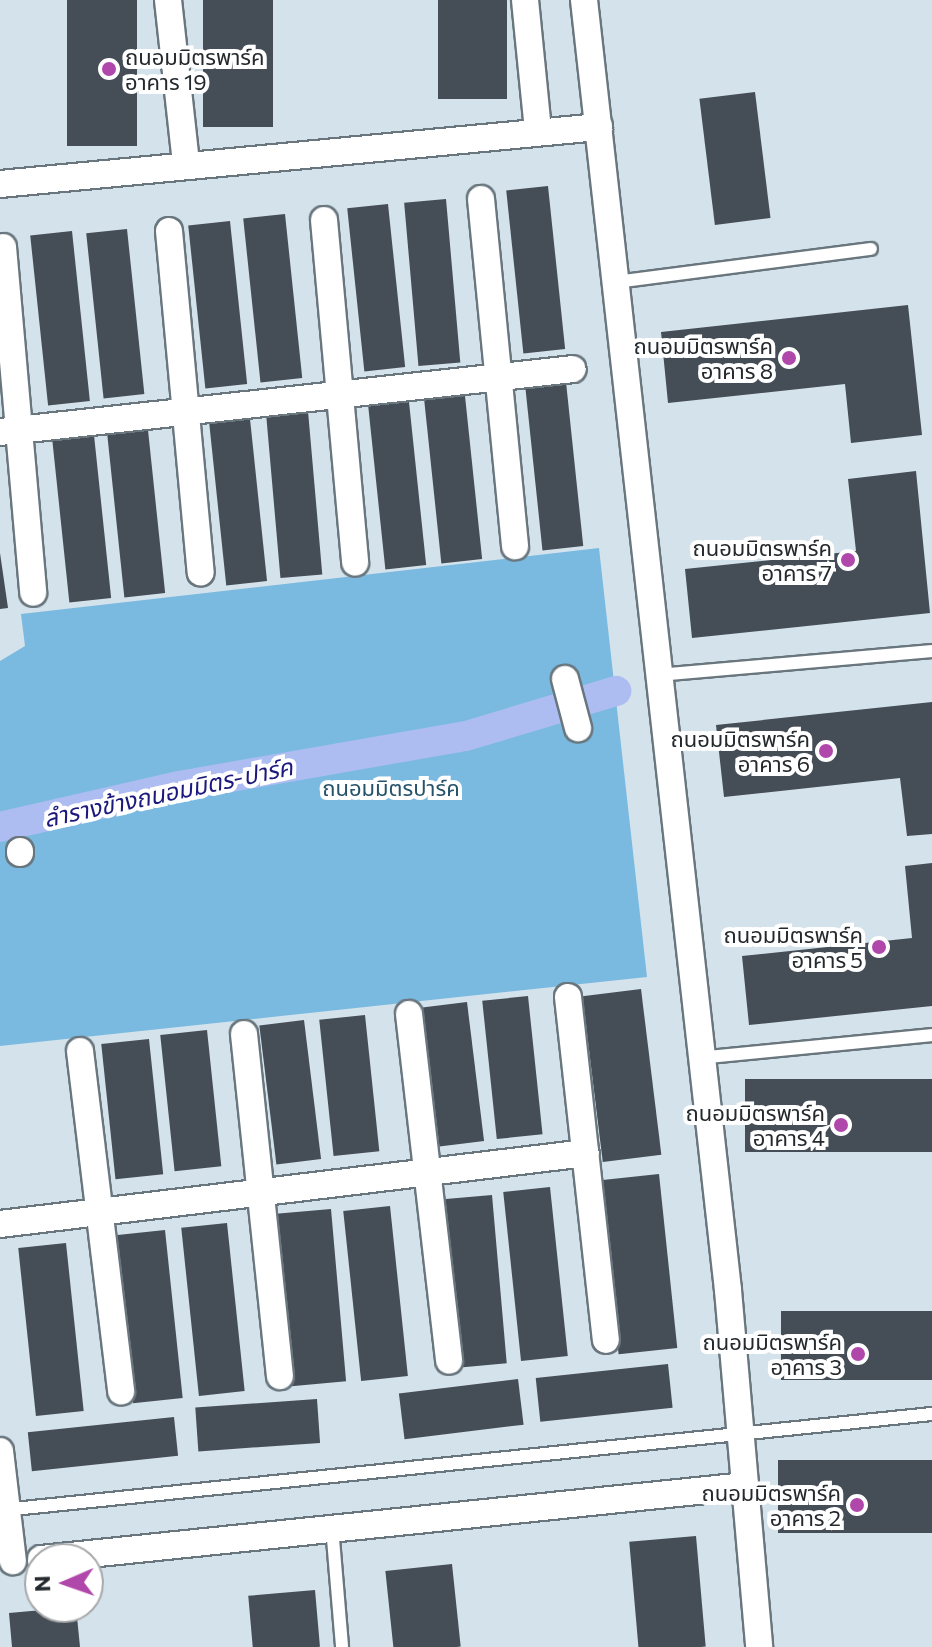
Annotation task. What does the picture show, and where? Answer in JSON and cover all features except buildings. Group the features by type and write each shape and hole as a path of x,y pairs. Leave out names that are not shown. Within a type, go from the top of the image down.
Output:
{"street":[{"path":"168,0 186,164"},
{"path":"525,0 538,131"},
{"path":"584,0 740,1432 759,1647"},
{"path":"0,184 599,127"},
{"path":"481,199 515,546"},
{"path":"324,220 355,563"},
{"path":"169,231 201,573"},
{"path":"3,247 9,431 33,593"},
{"path":"9,431 573,369"},
{"path":"565,679 578,728"},
{"path":"568,997 606,1340"},
{"path":"409,1014 449,1361"},
{"path":"244,1034 280,1376"},
{"path":"80,1051 121,1392"},
{"path":"0,1224 426,1169 586,1153"},
{"path":"0,1451 6,1562"},
{"path":"104,1552 745,1486"}],"lane":[{"path":"616,282 871,249"},
{"path":"658,675 932,651"},
{"path":"699,1058 932,1035"},
{"path":"4,1510 932,1414"},
{"path":"332,1526 342,1647"}],"green space":[{"name":"ถนอมมิตรปาร์ค","path":"599,548 647,977 0,1046 0,661 25,646 21,614"}],"waterway":[{"name":"ลำรางข้างถนอมมิตร-ปาร์ค","path":"0,827 179,786 466,736 616,691"}],"place":[{"name":"ถนอมมิตรพาร์ค อาคาร 19","path":"109,69"},
{"name":"ถนอมมิตรพาร์ค อาคาร 8","path":"789,358"},
{"name":"ถนอมมิตรพาร์ค อาคาร 7","path":"848,560"},
{"name":"ถนอมมิตรพาร์ค อาคาร 6","path":"826,751"},
{"name":"ถนอมมิตรพาร์ค อาคาร 5","path":"879,947"},
{"name":"ถนอมมิตรพาร์ค อาคาร 4","path":"841,1125"},
{"name":"ถนอมมิตรพาร์ค อาคาร 3","path":"858,1354"},
{"name":"ถนอมมิตรพาร์ค อาคาร 2","path":"857,1505"}]}
